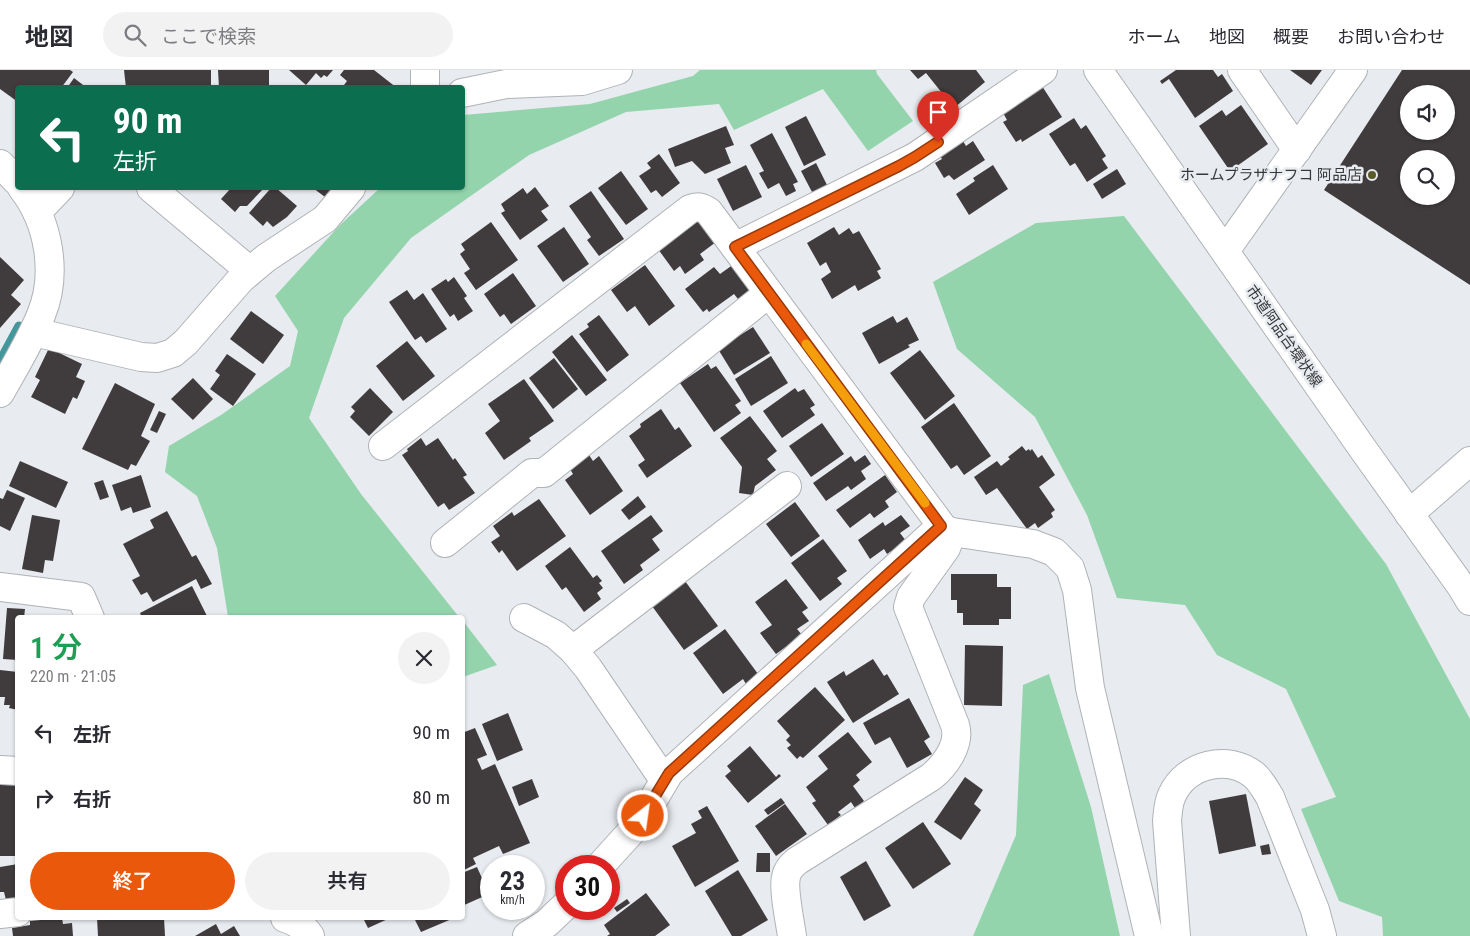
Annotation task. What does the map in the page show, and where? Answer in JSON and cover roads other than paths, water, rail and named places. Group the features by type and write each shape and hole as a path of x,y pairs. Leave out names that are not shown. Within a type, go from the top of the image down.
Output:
{"street":[{"path":"425,70 425,85"},
{"path":"465,92 506,84 582,81 618,70"},
{"path":"735,247 915,157 1043,70"},
{"name":"市道阿品台環状線","path":"1098,70 1470,601"},
{"path":"1242,70 1297,150"},
{"path":"1225,251 1353,70"},
{"path":"0,164 15,179"},
{"path":"0,394 34,332 42,313 48,289 50,264 47,240 37,212 24,190"},
{"path":"37,212 58,190"},
{"path":"153,190 250,271"},
{"path":"34,332 141,357 157,358 173,353 186,342 250,271 324,218 349,190"},
{"path":"383,446 690,209 697,206 709,212 946,529 946,548 911,597 908,607 955,725 957,739 942,767 931,777 790,867 786,876 785,886 792,936"},
{"path":"445,543 532,473 544,472 769,293"},
{"path":"1409,514 1470,461"},
{"path":"573,650 787,486"},
{"path":"610,855 640,822 664,780 673,769 946,529"},
{"path":"946,529 1033,544 1054,552 1070,568 1077,590 1090,688 1149,936"},
{"path":"0,587 81,597 89,615"},
{"path":"524,618 556,635 573,650 588,668 664,780"},
{"path":"1176,936 1167,821 1168,807 1172,794 1189,773 1201,767 1229,764 1242,768 1254,775 1270,797 1316,910 1322,936"},
{"path":"0,770 15,771"},
{"path":"0,914 15,912"},
{"path":"527,936 555,915"}],"waterway":[{"path":"0,361 19,326"}],"place":[{"name":"ホームプラザナフコ 阿品店","path":"1372,175"}]}
